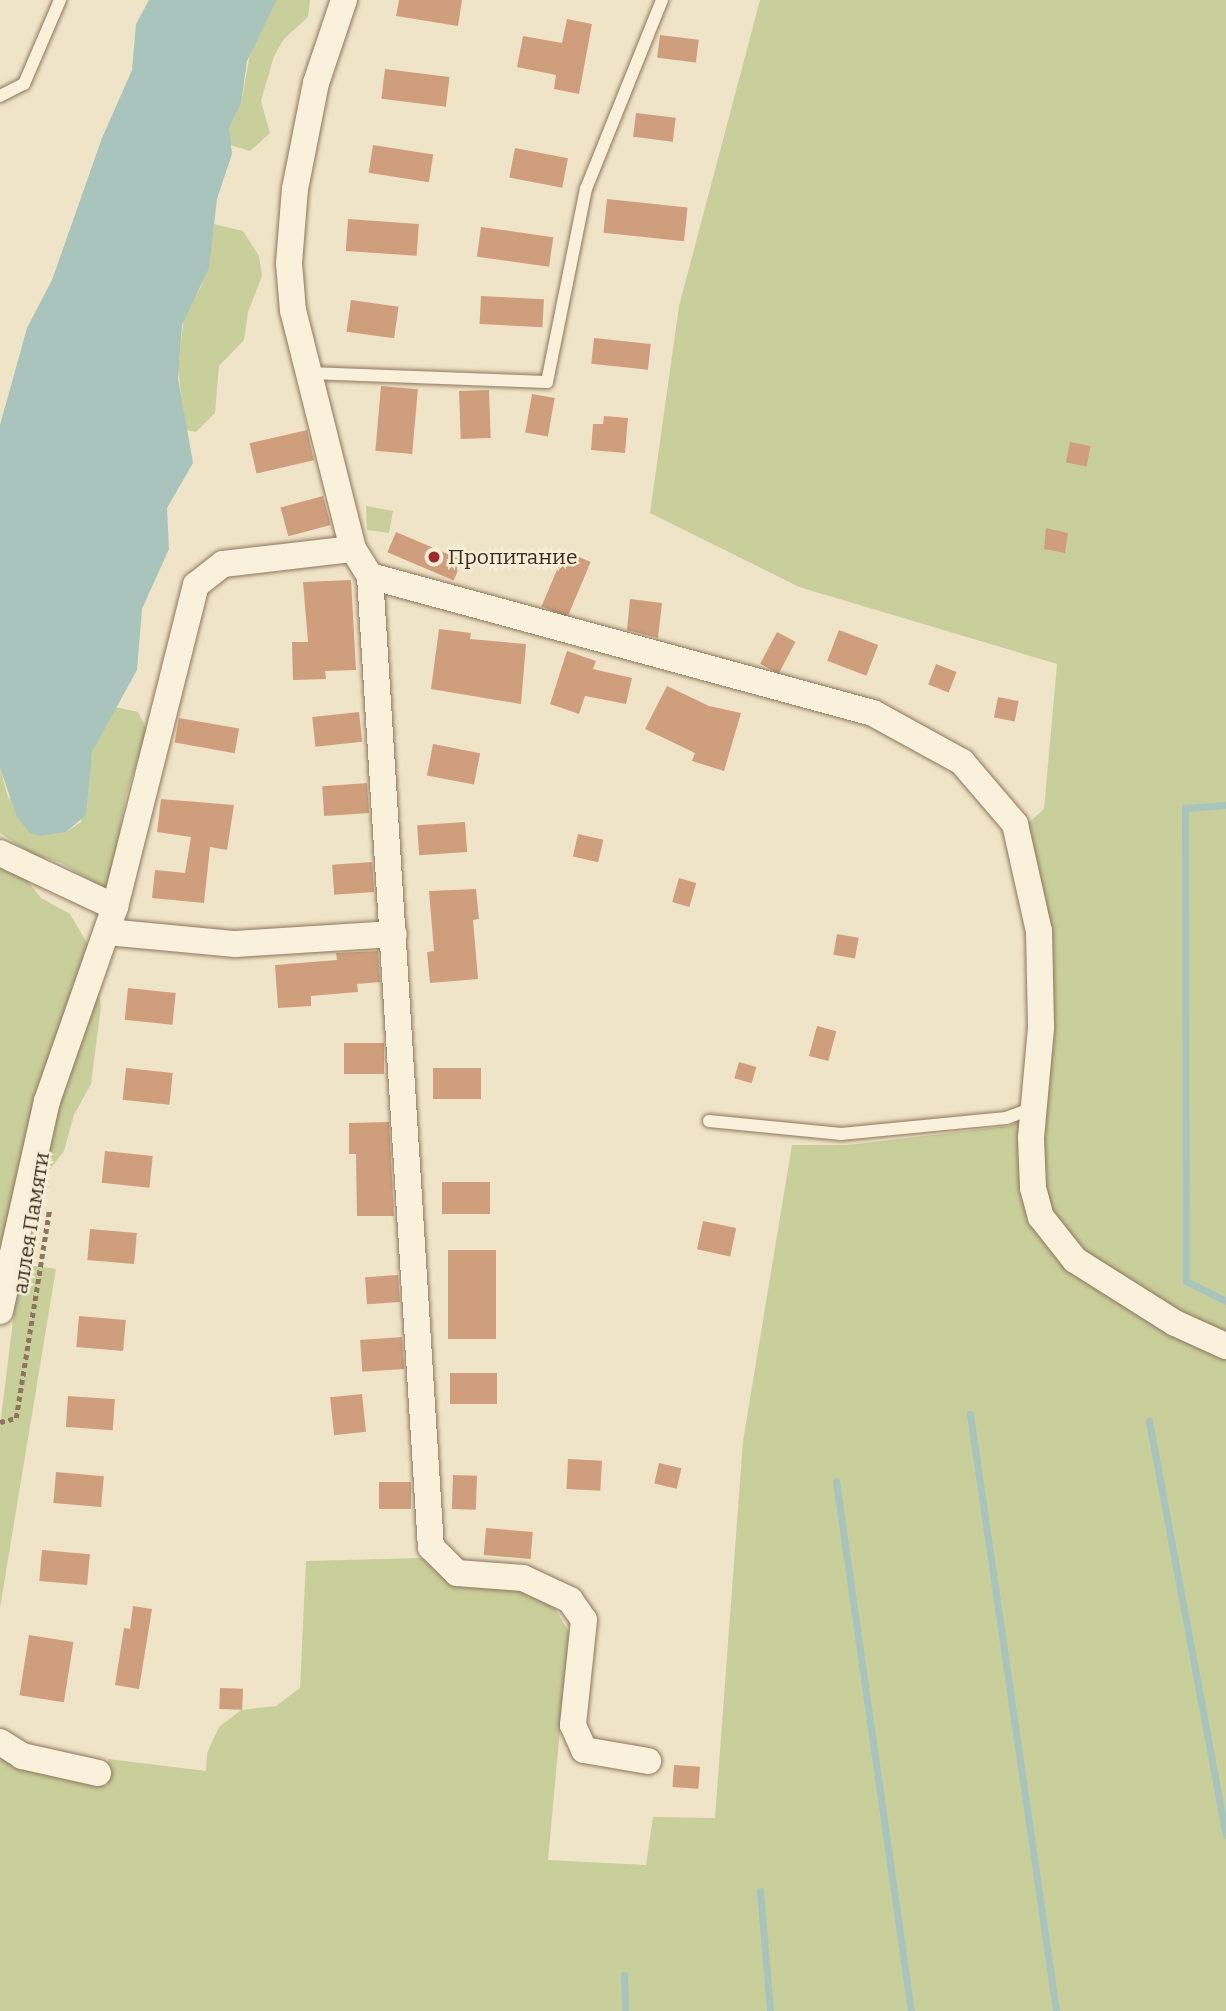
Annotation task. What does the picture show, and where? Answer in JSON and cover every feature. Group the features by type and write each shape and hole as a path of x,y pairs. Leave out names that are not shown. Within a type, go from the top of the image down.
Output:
{"street":[{"path":"344,0 316,83 295,189 291,287 309,373 353,548 370,576 430,1547 457,1573 523,1578 570,1600 584,1620 573,1726 584,1750 648,1762"},
{"path":"0,1311 47,1101 115,906 196,585 222,564 353,548"},
{"path":"370,576 873,713 962,762 1015,824 1039,931 1041,1028 1033,1188 1041,1217 1075,1260 1175,1322 1226,1346"},
{"path":"0,853 115,906"},
{"path":"107,932 235,944 394,934"},
{"path":"0,1742 22,1756 98,1773"}],"lane":[{"path":"0,96 24,84 60,0"},
{"path":"309,373 547,382 586,189 662,0"},
{"path":"709,1121 841,1134 1006,1118 1035,1108"}],"path":[{"name":"аллея Памяти","path":"0,1422 16,1418 50,1205"}],"green space":[{"path":"277,0 310,0 308,17 284,39 274,56 261,101 270,133 250,151 230,145 229,128 241,104 250,53"},
{"path":"760,0 1226,0 1226,2011 0,2011 0,1752 24,1764 107,1786 108,1759 206,1771 207,1753 219,1727 241,1710 276,1706 300,1688 306,1561 421,1558 451,1585 520,1586 554,1607 569,1632 548,1860 646,1865 653,1817 715,1818 743,1441 792,1145 848,1145 1008,1126 1046,1110 1026,825 1044,809 1057,664 799,587 650,513 679,306"},
{"path":"214,224 243,231 259,256 262,276 248,312 244,340 219,366 215,413 196,432 186,430 178,370 184,315 201,287"},
{"path":"366,506 393,511 389,533 367,530"},
{"path":"115,707 138,712 147,730 126,796 110,885 103,888 61,863 32,854 0,833 0,768 8,797 66,832 81,822 92,752"},
{"path":"0,867 26,879 41,898 70,914 90,948 101,1006 91,1084 74,1115 64,1151 47,1173 39,1221 30,1241 0,1266"},
{"path":"20,1264 56,1269 0,1608 0,1426"}],"water":[{"path":"149,0 277,0 247,61 241,104 229,128 232,154 217,199 209,268 182,325 178,378 193,463 167,508 169,549 142,609 137,670 92,752 86,815 66,832 40,836 30,833 17,817 0,768 0,425 27,328 52,280 102,138 132,70 136,24"}],"building":[{"path":"399,0 462,0 458,26 396,16"},
{"path":"567,19 592,24 579,94 554,89 556,75 517,67 523,36 562,43"},
{"path":"660,35 699,40 696,63 657,58"},
{"path":"385,69 450,77 446,107 381,99"},
{"path":"636,113 676,118 673,142 633,137"},
{"path":"373,145 433,155 429,182 369,173"},
{"path":"515,148 568,158 562,188 509,177"},
{"path":"607,199 688,207 684,241 603,233"},
{"path":"348,219 419,224 417,256 346,251"},
{"path":"481,227 553,237 549,267 477,257"},
{"path":"481,296 544,299 542,327 480,324"},
{"path":"351,300 399,307 394,338 347,332"},
{"path":"594,338 651,344 648,370 591,364"},
{"path":"381,386 418,389 412,454 375,451"},
{"path":"489,390 491,438 461,439 459,391"},
{"path":"532,394 555,398 548,436 525,432"},
{"path":"604,416 628,418 625,453 591,450 593,424 603,424"},
{"path":"307,430 314,460 256,473 250,443"},
{"path":"1070,442 1091,446 1087,467 1066,463"},
{"path":"323,496 331,525 288,536 280,507"},
{"path":"1046,528 1068,533 1065,553 1044,549"},
{"path":"396,532 462,560 454,580 387,552"},
{"path":"565,551 591,562 567,617 542,606"},
{"path":"351,580 356,670 325,671 326,679 293,680 292,642 308,642 303,582"},
{"path":"630,599 662,603 658,638 627,630"},
{"path":"439,629 471,633 470,639 526,644 521,704 431,689"},
{"path":"839,630 878,645 866,676 827,661"},
{"path":"777,632 796,642 779,674 760,664"},
{"path":"567,651 596,661 593,669 632,678 626,704 585,696 579,714 550,704"},
{"path":"936,664 957,672 949,692 928,685"},
{"path":"667,686 709,706 741,713 724,771 692,761 695,753 645,729"},
{"path":"998,697 1019,701 1015,722 994,718"},
{"path":"359,712 362,742 315,747 312,717"},
{"path":"179,718 239,729 235,753 175,743"},
{"path":"433,744 480,753 474,785 427,775"},
{"path":"367,783 369,813 324,816 322,786"},
{"path":"161,799 234,805 227,850 210,847 204,903 152,898 155,870 185,873 191,837 157,832"},
{"path":"465,822 467,852 419,855 417,825"},
{"path":"578,834 603,840 598,862 573,856"},
{"path":"372,862 374,892 334,895 332,865"},
{"path":"679,878 696,883 689,907 672,902"},
{"path":"476,889 479,919 473,920 478,979 430,983 427,952 434,951 429,891"},
{"path":"837,934 859,938 855,959 833,955"},
{"path":"378,951 380,982 357,984 358,992 311,996 311,1006 278,1008 275,965 337,960 336,953"},
{"path":"128,988 176,993 172,1025 125,1020"},
{"path":"817,1026 836,1031 828,1061 809,1056"},
{"path":"344,1043 384,1043 384,1074 344,1074"},
{"path":"739,1062 756,1067 752,1083 734,1078"},
{"path":"126,1068 173,1073 169,1105 123,1100"},
{"path":"433,1068 481,1068 481,1099 433,1099"},
{"path":"389,1122 394,1216 357,1216 356,1154 349,1154 349,1123"},
{"path":"105,1151 153,1156 149,1188 102,1183"},
{"path":"442,1182 490,1182 490,1214 442,1214"},
{"path":"703,1221 736,1228 730,1256 697,1249"},
{"path":"90,1229 137,1233 134,1264 87,1260"},
{"path":"448,1250 496,1250 496,1339 448,1339"},
{"path":"398,1275 400,1302 367,1304 365,1277"},
{"path":"79,1316 126,1320 123,1351 76,1347"},
{"path":"402,1337 404,1369 362,1372 360,1340"},
{"path":"450,1373 497,1373 497,1404 450,1404"},
{"path":"362,1394 366,1432 334,1435 330,1397"},
{"path":"68,1396 115,1399 113,1430 66,1427"},
{"path":"568,1459 602,1461 600,1491 566,1489"},
{"path":"659,1463 681,1468 677,1489 654,1483"},
{"path":"56,1472 104,1476 101,1507 53,1503"},
{"path":"453,1475 477,1476 476,1510 452,1509"},
{"path":"379,1482 411,1482 411,1509 379,1509"},
{"path":"486,1528 533,1532 530,1559 484,1555"},
{"path":"42,1550 90,1554 87,1585 39,1581"},
{"path":"133,1606 152,1609 139,1689 115,1685 124,1628 130,1629"},
{"path":"29,1635 73,1642 64,1702 19,1695"},
{"path":"220,1688 243,1689 242,1710 219,1709"},
{"path":"674,1765 700,1767 698,1789 672,1787"}],"waterway":[{"path":"1226,805 1185,808 1186,1281 1226,1301"},
{"path":"970,1414 1056,2011"},
{"path":"1149,1421 1226,1835"},
{"path":"836,1481 911,2011"},
{"path":"760,1891 770,2011"},
{"path":"624,1975 625,2011"}],"place":[{"name":"Пропитание","path":"434,557"}]}
